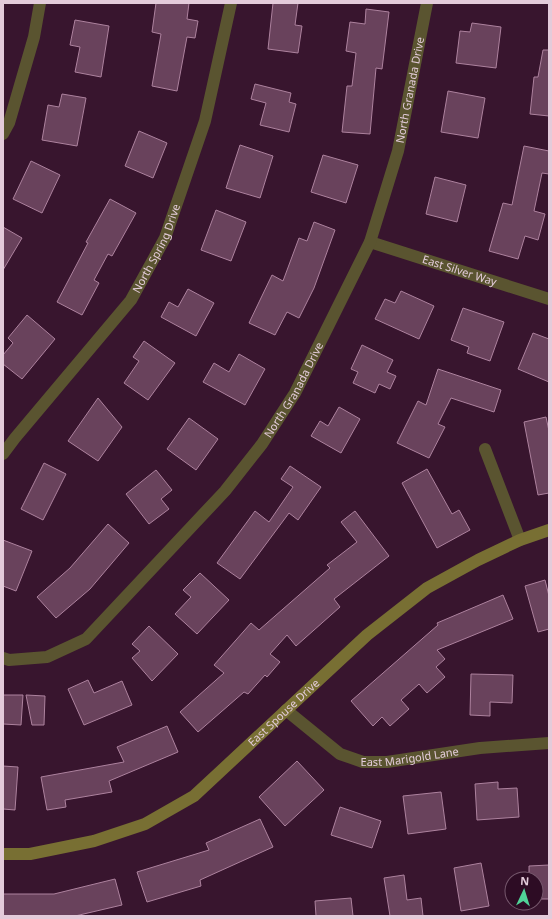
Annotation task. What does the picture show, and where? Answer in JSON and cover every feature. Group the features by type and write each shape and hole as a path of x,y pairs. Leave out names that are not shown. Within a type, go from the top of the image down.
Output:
{"main road":[{"name":"East Spouse Drive","path":"3,854 30,854 94,842 146,824 194,796 367,635 427,588 478,560 520,540 549,530"}],"street":[{"path":"3,134 8,123 34,37 40,3"},
{"name":"North Spring Drive","path":"3,454 131,300 164,238 205,121 231,3"},
{"name":"North Granada Drive","path":"3,658 9,660 47,657 86,640 225,491 262,444 295,393 370,242 398,151 427,3"},
{"name":"East Silver Way","path":"370,242 549,299"},
{"path":"485,449 520,540"},
{"name":"East Marigold Lane","path":"286,710 340,754 363,762 387,762 480,748 549,743"}],"building":[{"path":"156,3 189,3 187,19 198,21 195,38 187,37 177,91 152,86 161,34 152,32"},
{"path":"273,3 298,3 295,25 302,26 298,53 268,49"},
{"path":"366,9 389,12 382,69 376,68 370,134 342,132 347,86 352,86 356,53 346,51 350,22 365,24"},
{"path":"75,20 109,26 101,77 75,72 80,47 70,45"},
{"path":"472,23 501,27 496,68 456,63 460,31 470,32"},
{"path":"543,50 549,50 549,116 530,114 534,77 538,77"},
{"path":"255,84 291,93 289,102 296,104 289,132 260,125 266,103 251,99"},
{"path":"448,91 485,98 478,138 441,132"},
{"path":"62,94 86,98 77,146 42,140 48,105 59,107"},
{"path":"139,131 167,143 153,178 125,166"},
{"path":"240,145 273,156 260,198 226,188"},
{"path":"524,146 549,151 549,174 542,173 534,211 545,214 538,240 525,236 518,259 489,251 503,203 512,205"},
{"path":"323,155 358,165 346,203 311,192"},
{"path":"31,161 60,175 42,213 13,199"},
{"path":"435,177 466,185 457,222 426,214"},
{"path":"110,199 136,213 112,256 108,254 94,280 99,283 82,315 57,302 88,243 86,242"},
{"path":"216,210 246,222 231,261 201,250"},
{"path":"314,222 335,230 314,288 299,318 287,312 275,335 249,323 272,275 283,281 299,238 307,241"},
{"path":"3,227 22,238 3,270"},
{"path":"188,289 214,303 196,336 161,317 169,302 178,307"},
{"path":"401,291 434,306 419,339 375,319 385,299 395,303"},
{"path":"463,308 504,322 490,361 467,353 469,347 451,340"},
{"path":"27,315 55,339 22,379 3,364 3,355 13,343 8,338"},
{"path":"533,333 549,339 549,382 518,369"},
{"path":"144,341 175,363 148,400 124,383 139,361 133,357"},
{"path":"362,345 393,360 387,372 396,376 390,389 379,384 375,393 353,383 358,372 351,369"},
{"path":"239,354 265,369 245,405 203,382 214,363 229,372"},
{"path":"438,369 501,390 494,412 451,398 438,424 445,427 429,458 397,443 418,401 426,405"},
{"path":"98,398 122,427 98,461 68,441"},
{"path":"339,407 360,419 341,453 311,436 320,421 328,426"},
{"path":"546,417 549,431 549,493 538,495 524,422"},
{"path":"189,418 218,439 196,470 167,449"},
{"path":"44,463 66,474 43,520 21,509"},
{"path":"290,466 321,487 298,520 289,513 240,579 217,563 255,511 269,522 293,487 281,479"},
{"path":"427,469 452,514 459,510 470,530 437,548 402,483"},
{"path":"156,470 172,490 161,499 169,509 149,524 126,494"},
{"path":"355,511 389,556 334,599 340,607 296,646 287,635 270,654 280,662 267,677 265,675 248,694 244,692 198,732 180,712 224,673 214,665 251,623 259,630 330,568 327,565 357,542 341,522"},
{"path":"108,524 129,543 90,589 56,618 37,597 70,568"},
{"path":"3,540 32,551 16,591 3,586"},
{"path":"200,573 229,600 197,634 175,614 191,597 183,590"},
{"path":"545,580 549,596 549,629 538,632 525,586"},
{"path":"503,595 513,619 437,650 445,659 436,667 445,677 427,693 419,684 401,700 409,709 390,726 382,717 373,726 351,701 438,625 437,623"},
{"path":"149,626 178,654 152,681 132,658 140,651 132,644"},
{"path":"471,674 513,675 512,703 490,702 490,716 470,715"},
{"path":"88,680 94,693 122,681 132,705 84,725 68,689"},
{"path":"3,695 23,695 21,725 3,724"},
{"path":"26,695 45,696 44,725 32,725"},
{"path":"167,726 178,752 109,781 112,792 65,800 66,807 47,810 41,777 124,762 117,747"},
{"path":"297,761 324,790 285,826 259,797"},
{"path":"3,766 18,767 15,810 3,809"},
{"path":"498,782 498,789 517,788 519,817 477,820 475,784"},
{"path":"441,792 446,829 408,834 403,796"},
{"path":"340,807 381,821 372,848 331,835"},
{"path":"260,819 273,847 200,880 201,886 147,902 137,872 209,850 206,843"},
{"path":"481,863 489,906 461,911 454,868"},
{"path":"549,865 549,899 544,899 544,871 529,871 529,866"},
{"path":"404,875 407,900 421,898 423,916 390,916 384,878"},
{"path":"115,879 122,905 75,916 3,916 3,894 54,894"},
{"path":"351,898 353,916 316,916 315,901"}]}
